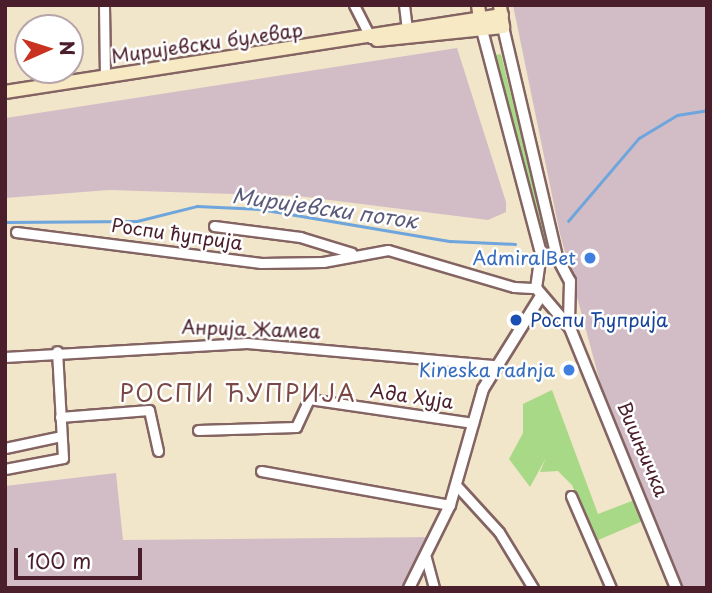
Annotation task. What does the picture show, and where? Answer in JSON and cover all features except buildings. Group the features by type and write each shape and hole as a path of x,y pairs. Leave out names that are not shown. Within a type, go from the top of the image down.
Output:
{"main road":[{"name":"Миријевски булевар","path":"372,39 407,28 502,16"},
{"name":"Миријевски булевар","path":"5,92 372,39 480,18"}],"street":[{"path":"104,5 105,77"},
{"path":"354,5 372,39"},
{"path":"404,5 407,28"},
{"name":"Вишњичка","path":"502,16 565,272 569,291 570,328"},
{"path":"409,588 450,505 473,423 495,365 542,295 535,228 480,18"},
{"path":"214,226 300,237 352,253"},
{"name":"Роспи ћуприја","path":"16,232 231,261 323,262 352,253 396,251 542,295"},
{"path":"539,274 552,267 565,272"},
{"path":"542,295 569,291"},
{"name":"Вишњичка","path":"542,295 570,328 676,588"},
{"name":"Анрија Жамеа","path":"5,357 57,351 247,343 495,365"},
{"path":"5,469 60,461 57,351"},
{"name":"Ада Хуја","path":"198,430 296,427 309,399 473,423"},
{"path":"60,417 149,410 158,451"},
{"path":"5,448 61,436"},
{"path":"261,471 450,505"},
{"path":"457,486 499,532 533,588"},
{"path":"571,496 611,588"},
{"path":"426,558 434,588"}],"shaded area":[{"path":"513,5 707,5 707,588 676,588 603,393 560,234"},
{"path":"457,48 506,202 506,212 488,220 298,196 109,190 5,198 6,118"},
{"path":"116,473 123,540 436,537 409,588 5,588 5,486"}],"green space":[{"path":"501,54 552,259 548,261 497,69 495,55"},
{"path":"552,390 598,514 637,499 645,520 596,541 572,485 558,471 540,472 546,458 530,487 509,459 523,433 523,404"}],"waterway":[{"name":"Миријевски поток","path":"568,221 639,138 677,115 707,110"},
{"name":"Миријевски поток","path":"5,222 137,221 197,206 260,209 450,241 515,244"}],"place":[{"name":"AdmiralBet","path":"590,258"},
{"name":"Роспи Ћуприја","path":"516,320"},
{"name":"Kineska radnja","path":"569,370"}],"district":[{"name":"РОСПИ ЋУПРИЈА","path":"238,393"}]}
